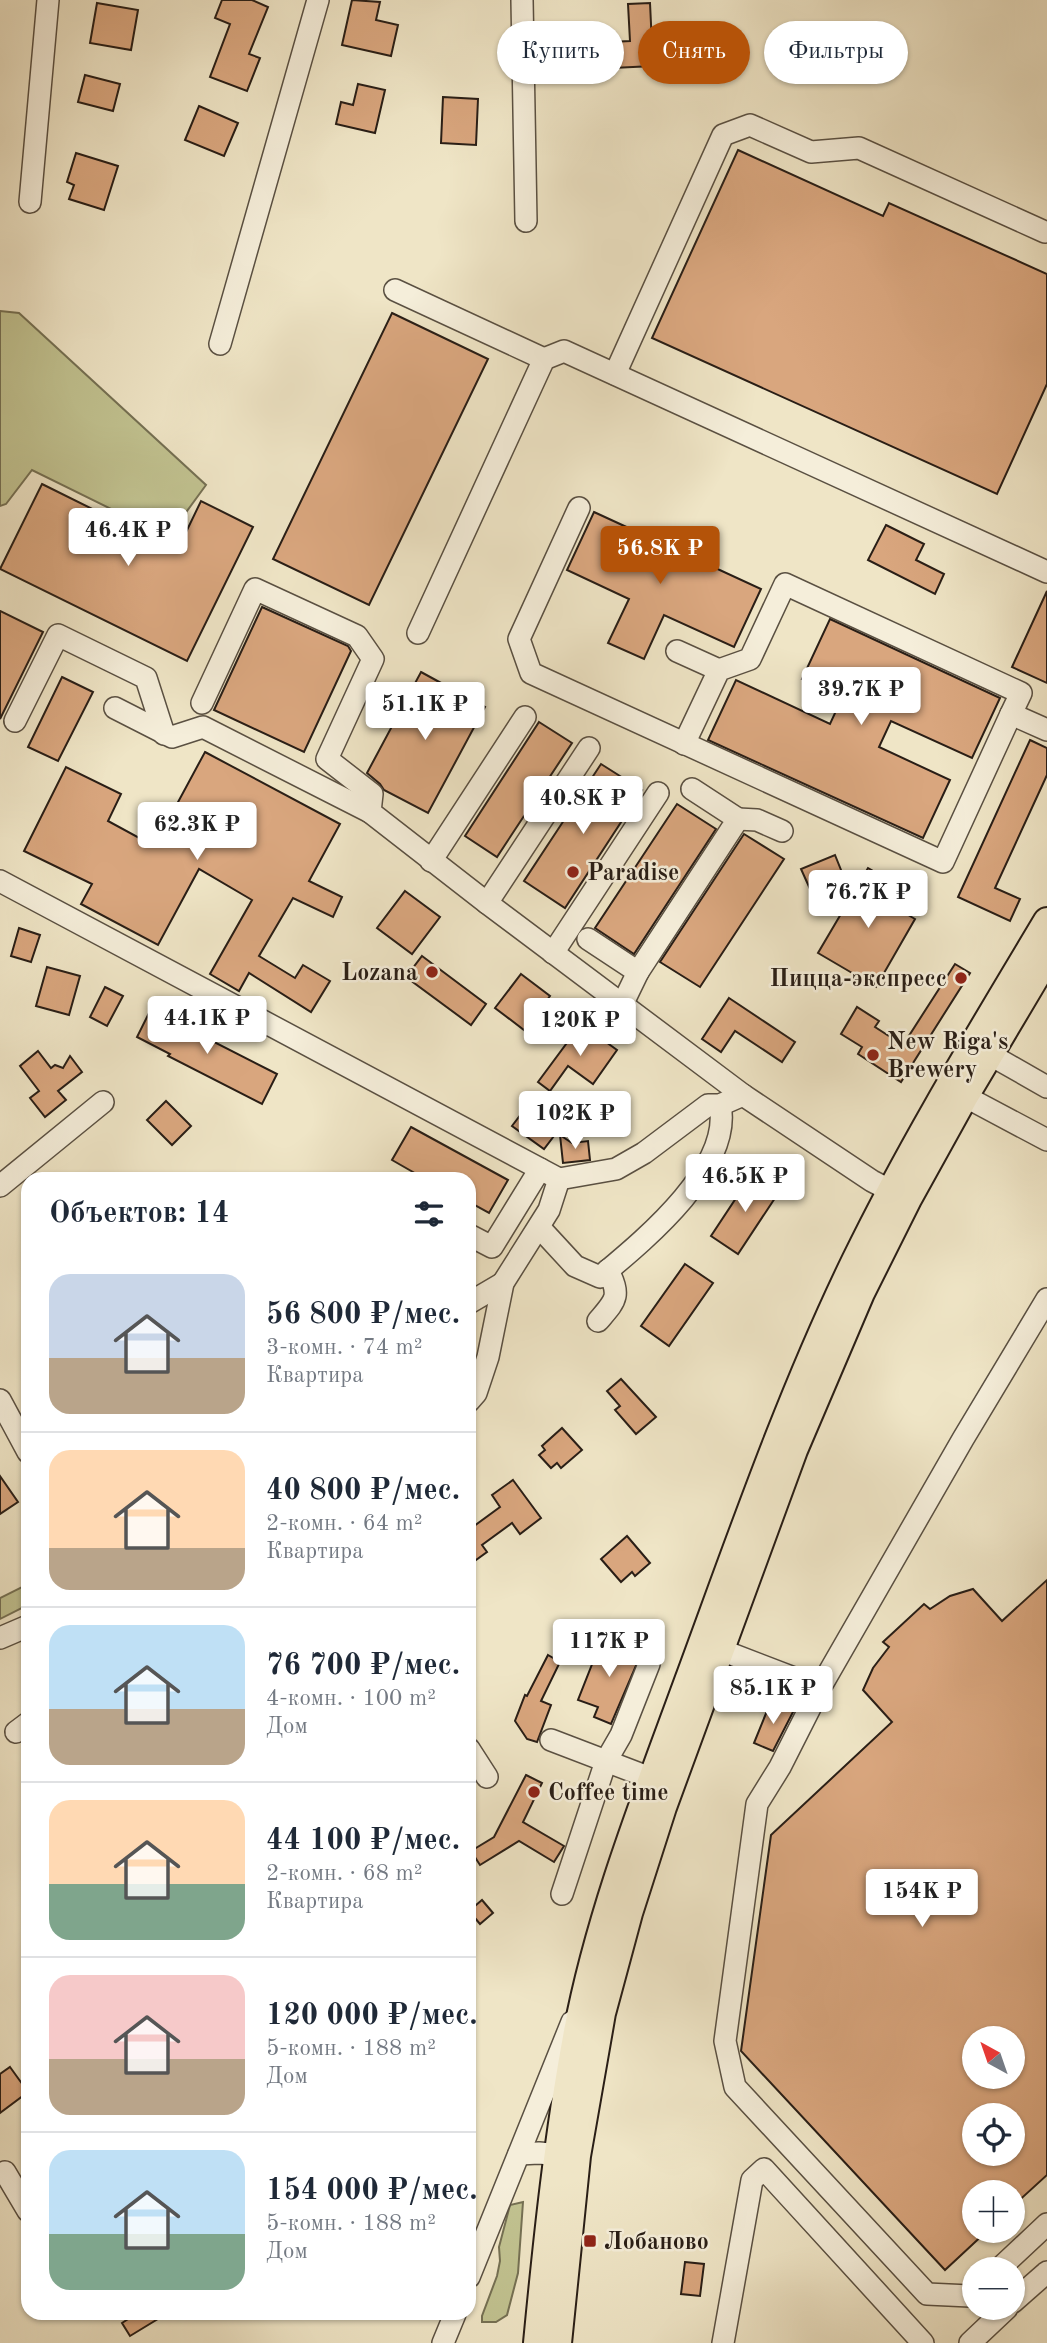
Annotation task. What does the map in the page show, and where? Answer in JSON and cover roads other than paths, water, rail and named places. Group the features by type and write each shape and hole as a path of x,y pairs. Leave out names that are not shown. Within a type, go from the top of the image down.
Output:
{"main road":[{"path":"568,2155 629,1913 776,1442 828,1319 899,1195 1047,921"},
{"path":"956,1091 989,1054 1047,958"},
{"path":"554,2343 578,2030 604,1923 653,1779 712,1646"}],"street":[{"path":"30,202 48,0"},
{"path":"220,344 318,0"},
{"path":"523,0 526,221"},
{"path":"615,374 723,135 750,125 811,152 859,148 1045,232"},
{"path":"395,290 544,359"},
{"path":"418,633 544,359 564,351 1047,572"},
{"path":"579,508 519,639 531,673 943,862 1021,694 785,584 750,659 719,670 677,651"},
{"path":"202,702 255,589 357,636 373,659 327,759 372,794 370,812"},
{"path":"15,720 58,635 146,678 164,734"},
{"path":"684,744 719,670"},
{"path":"115,709 172,737 203,727 370,812 487,904 743,1095 872,1181 899,1195"},
{"path":"1012,713 1047,730"},
{"path":"431,861 525,717"},
{"path":"487,904 589,748"},
{"path":"692,789 738,819 757,820 782,831"},
{"path":"553,953 658,793"},
{"path":"622,1005 638,972 738,819"},
{"path":"0,881 549,1174 616,1169 644,1153 708,1105 720,1105 743,1095"},
{"path":"587,939 638,972"},
{"path":"989,1054 1047,1087"},
{"path":"956,1091 1047,1140"},
{"path":"0,1186 103,1102"},
{"path":"539,1227 575,1266 600,1277 657,1229 693,1186 714,1148 722,1118 720,1105"},
{"path":"476,1393 488,1357 503,1283 549,1210 549,1174"},
{"path":"476,1239 492,1247 549,1174"},
{"path":"598,1321 614,1303 616,1287 608,1270"},
{"path":"476,1299 503,1283"},
{"path":"962,2295 927,2294 735,2087 724,2041 757,1804 780,1767 820,1688 1047,1298"},
{"path":"0,1400 21,1439"},
{"path":"0,1638 21,1629"},
{"path":"712,1646 820,1688"},
{"path":"562,1894 606,1760 621,1735 649,1664"},
{"path":"551,1740 653,1779"},
{"path":"476,1760 487,1777"},
{"path":"476,2239 519,2154 590,1980"},
{"path":"519,2154 568,2155"},
{"path":"723,2343 752,2180 764,2169 923,2343"},
{"path":"5,2172 21,2199"},
{"path":"1012,2257 1047,2224"},
{"path":"1025,2291 1047,2272"},
{"path":"443,2343 453,2320"},
{"path":"970,2343 994,2320"}],"place":[{"name":"Paradise","path":"573,872"},
{"name":"Lozana","path":"432,972"},
{"name":"Пицца-экспресс","path":"961,978"},
{"name":"New Riga's Brewery","path":"873,1055"},
{"name":"Coffee time","path":"534,1792"},
{"name":"Лобаново","path":"590,2241"}]}
